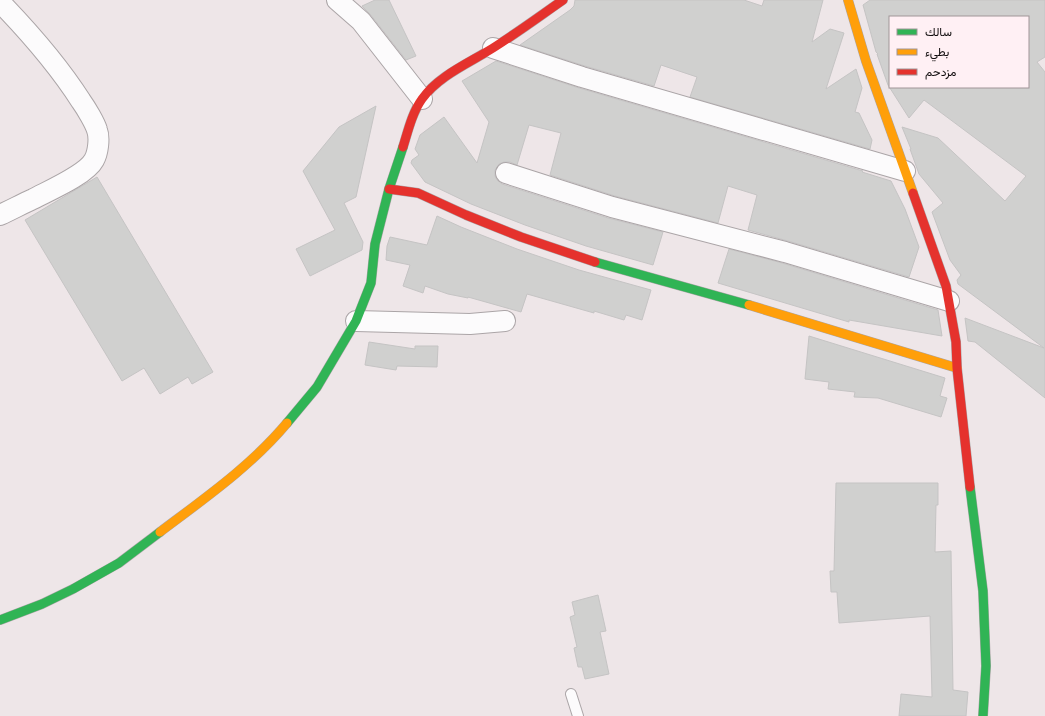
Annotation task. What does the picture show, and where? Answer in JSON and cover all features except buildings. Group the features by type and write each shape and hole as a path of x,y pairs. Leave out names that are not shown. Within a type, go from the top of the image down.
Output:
{"street":[{"path":"338,0 361,20 422,99"},
{"path":"0,620 42,604 73,589 119,563 228,480 273,440 317,387 356,321 371,283 375,244 389,189 414,113 422,99 436,84 493,48 563,0"},
{"path":"848,0 866,61 946,286 949,301 956,342 957,368 969,481 983,591 986,666 983,716"},
{"path":"0,2 21,23 57,66 75,91 98,131 98,148 94,160 87,168 64,184 0,215"},
{"path":"493,48 590,80 905,171"},
{"path":"506,173 612,207 785,252 949,301"},
{"path":"389,189 418,193 466,215 521,237 582,258 733,300 957,368"},
{"path":"356,321 470,324 505,321"}],"lane":[{"path":"571,694 578,716"}],"traffic: fast":[{"path":"287,423 317,387 356,321 371,283 375,244 389,189 403,147"},
{"path":"595,262 749,305"},
{"path":"970,487 983,591 986,666 983,716"},
{"path":"0,620 42,604 73,589 119,563 160,532"}],"traffic: slow":[{"path":"848,0 866,61 913,193"},
{"path":"749,305 957,368"},
{"path":"160,532 243,467 273,439 287,423"}],"traffic: jam":[{"path":"403,147 411,122 419,104 436,83 454,70 484,54 563,0"},
{"path":"389,189 418,193 466,215 521,237 595,262"},
{"path":"913,193 946,286 956,342 957,368 970,487"}]}
